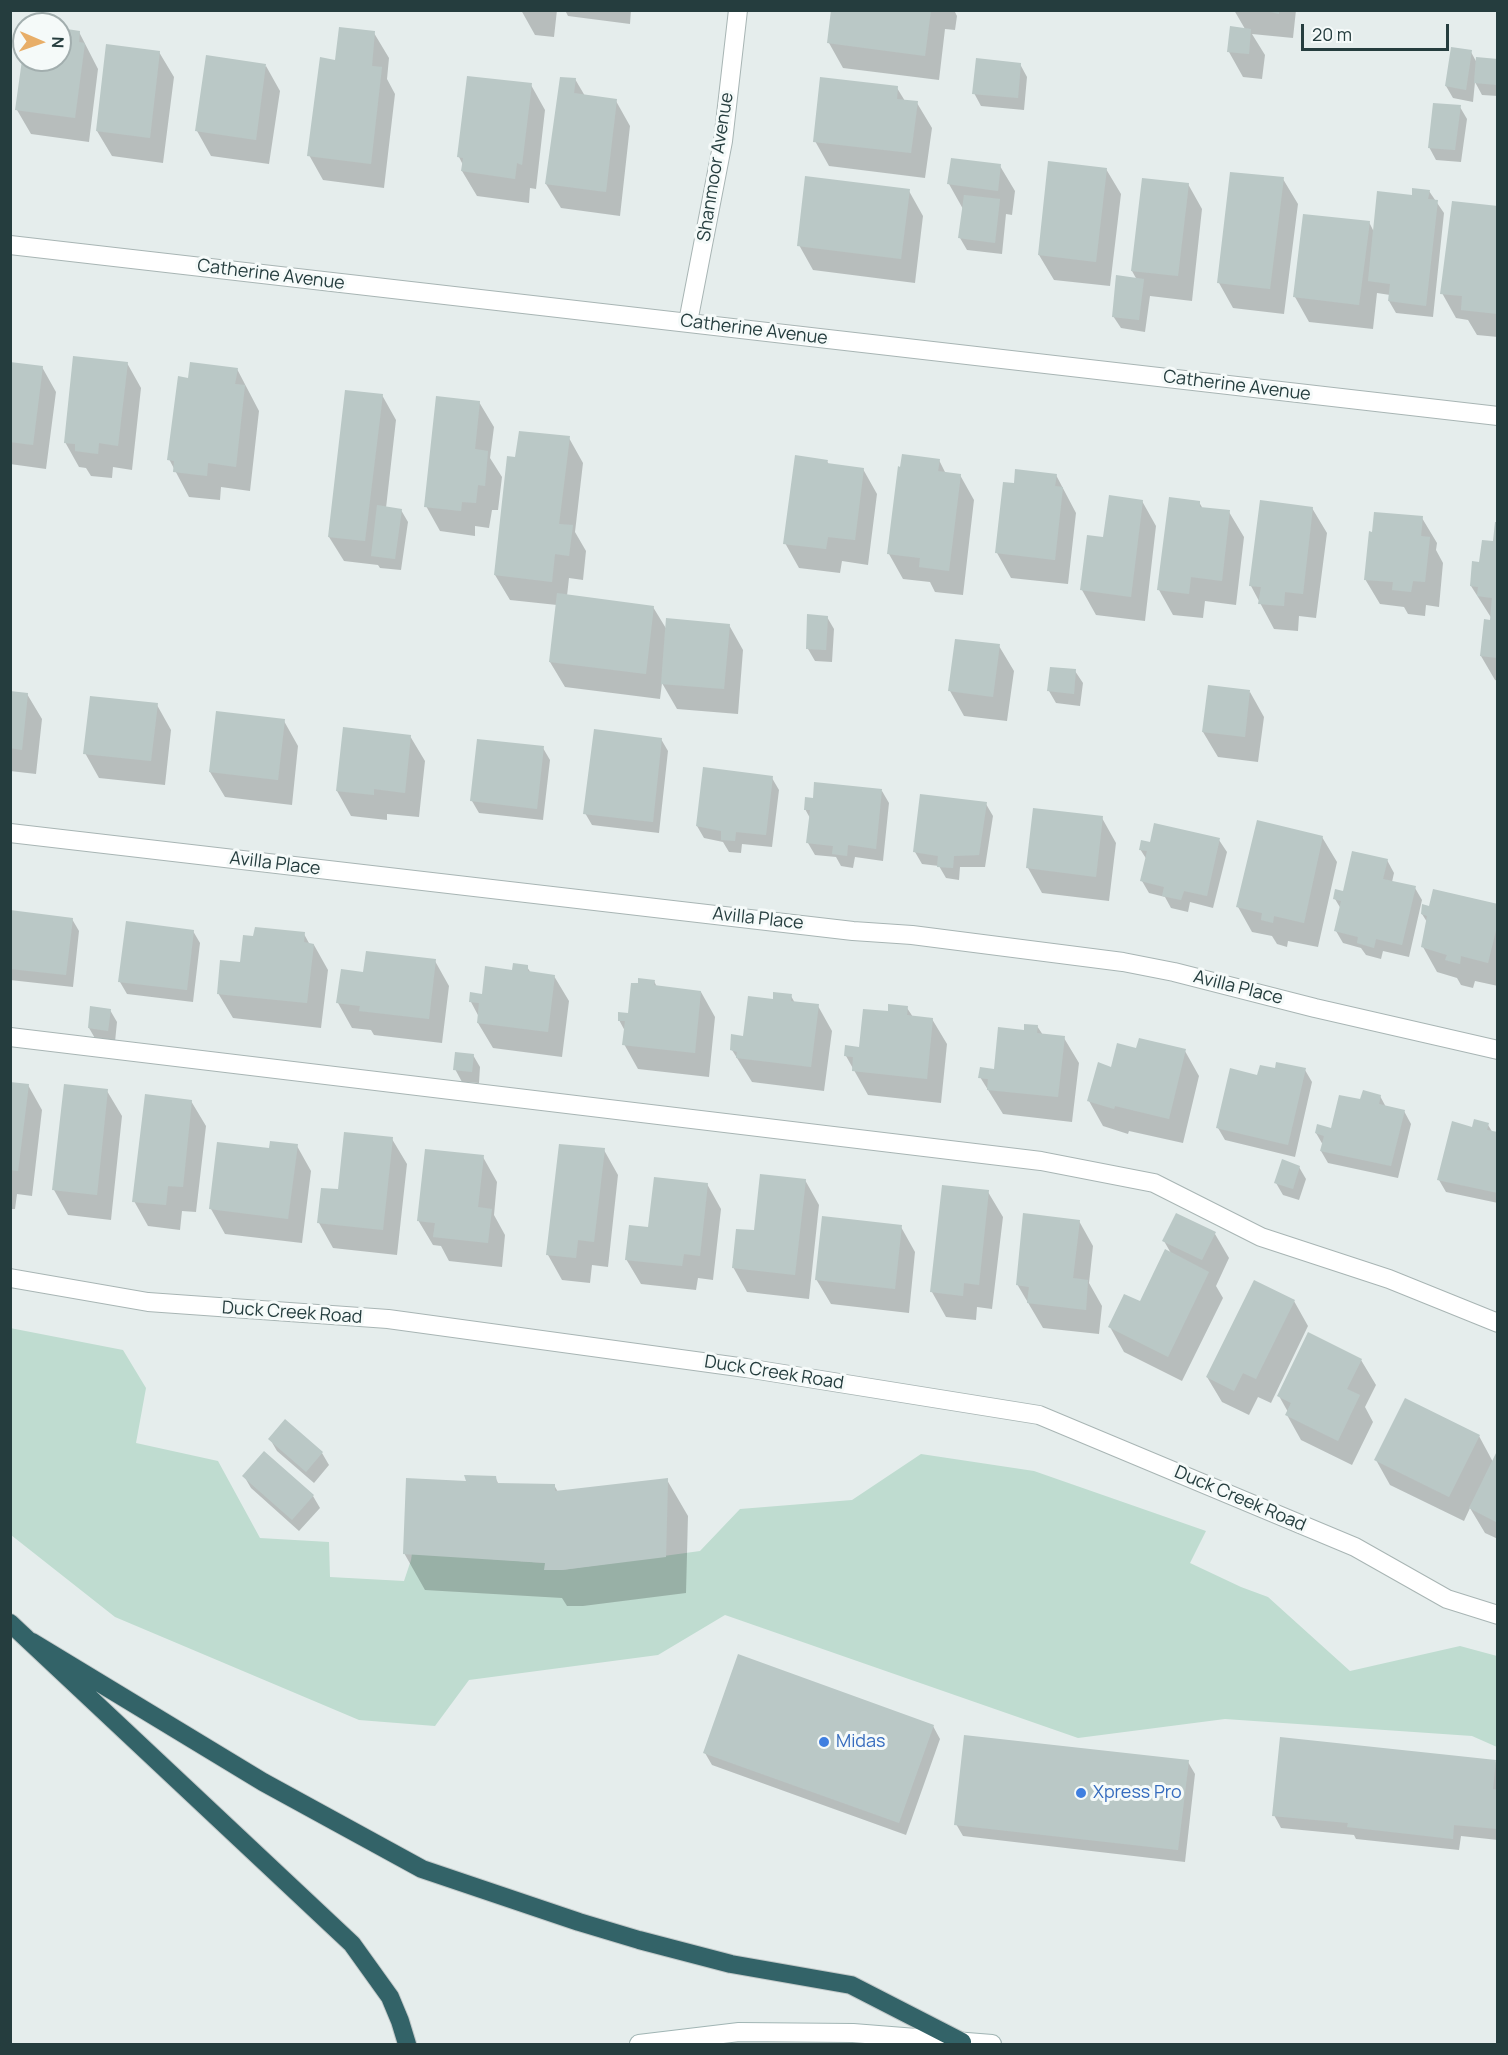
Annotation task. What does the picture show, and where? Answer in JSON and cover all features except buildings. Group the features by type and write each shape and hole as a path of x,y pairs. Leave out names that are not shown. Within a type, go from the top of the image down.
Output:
{"highway":[{"path":"10,1623 352,1944 390,1997 407,2044"},
{"path":"32,1642 263,1782 422,1869 579,1922 731,1965 851,1985 962,2042"}],"street":[{"name":"Shanmoor Avenue","path":"688,322 723,141 738,10"},
{"name":"Catherine Avenue","path":"10,244 1497,416"},
{"name":"Avilla Place","path":"10,833 854,931 945,939 1123,962 1174,972 1315,1008 1497,1050"},
{"path":"10,1037 1041,1161 1154,1183 1261,1237 1389,1279 1497,1323"},
{"name":"Duck Creek Road","path":"10,1278 148,1302 388,1319 746,1368 1039,1415 1355,1547 1447,1599 1497,1615"},
{"path":"639,2044 739,2032 853,2033 992,2044"}],"shaded area":[{"path":"739,2032 992,2044 639,2044"}],"green space":[{"path":"10,1328 123,1350 146,1388 136,1443 218,1461 260,1538 329,1542 330,1577 404,1581 412,1553 545,1563 545,1570 562,1570 700,1551 740,1509 852,1500 921,1454 1034,1471 1206,1531 1190,1563 1268,1597 1350,1671 1460,1646 1497,1656 1497,1747 1472,1736 1225,1719 1078,1738 725,1615 658,1655 469,1680 435,1726 359,1720 115,1617 11,1535"}],"place":[{"name":"Midas","path":"824,1742"},
{"name":"Xpress Pro","path":"1081,1793"}]}
